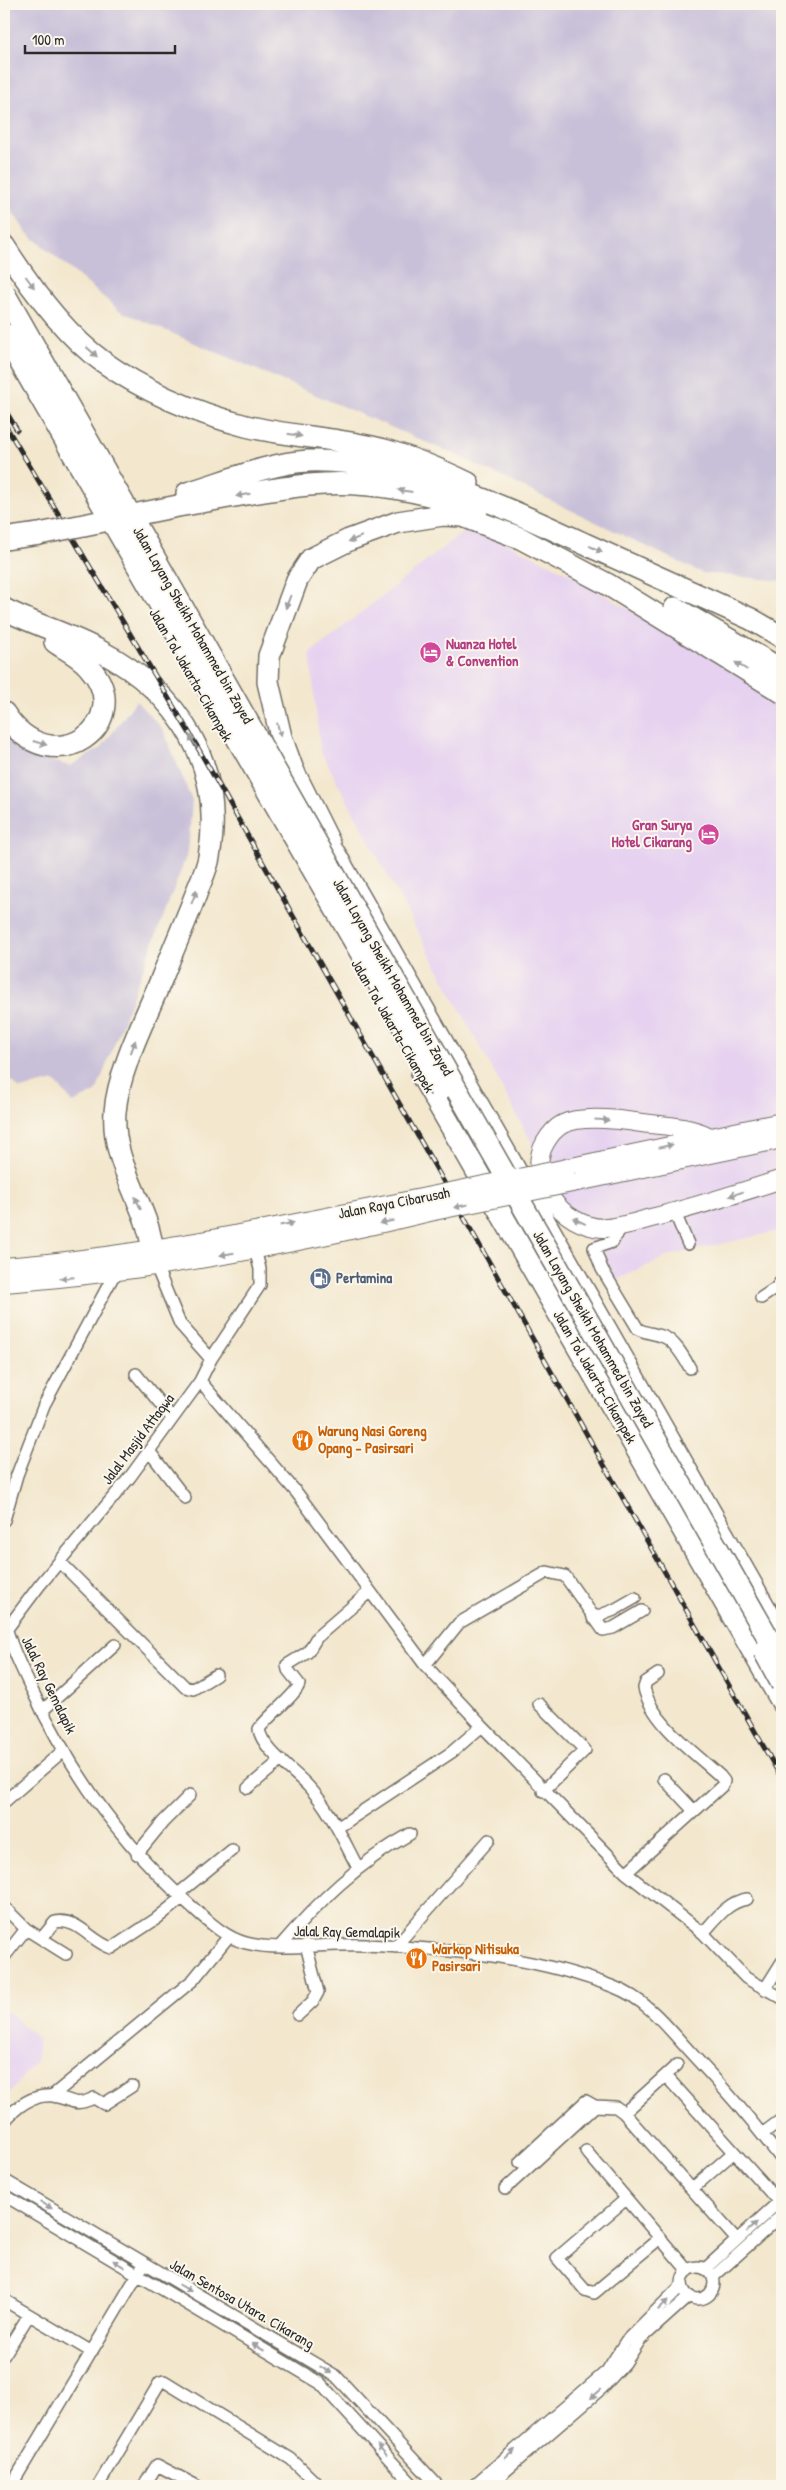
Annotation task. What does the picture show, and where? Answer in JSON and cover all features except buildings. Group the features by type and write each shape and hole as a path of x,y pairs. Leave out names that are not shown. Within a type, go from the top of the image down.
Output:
{"highway":[{"path":"4,246 57,318 102,360 138,382 191,409 247,426 370,447 416,460 468,484 504,507"},
{"name":"Jalan Tol Jakarta–Cikampek","path":"4,292 310,824 335,854 782,1638"},
{"name":"Jalan Layang Sheikh Mohammed bin Zayed","path":"4,292 782,1662"},
{"name":"Jalan Layang Sheikh Mohammed bin Zayed","path":"4,334 782,1684"},
{"name":"Jalan Tol Jakarta–Cikampek","path":"4,350 782,1702"},
{"path":"176,501 273,468 307,461 370,465 409,475 504,507 751,619 782,636"},
{"path":"4,540 38,530 176,501 310,485 376,486 452,500 517,527 658,598 782,670"},
{"path":"335,854 293,770 281,737 268,682 269,656 297,580 311,560 349,540 398,522 443,515 463,516 520,538 572,564 623,593 782,692"},
{"path":"4,531 38,530"},
{"path":"4,713 25,738 44,745 59,747 79,742 91,734 102,713 103,699 99,681 90,667 9,611"},
{"path":"9,611 99,650 143,678 172,706 197,746 208,774 213,826 208,860 134,1044 116,1105 116,1138 120,1159 145,1219 155,1258"}],"main road":[{"path":"708,1136 698,1131 635,1122 592,1120 562,1124 553,1132 540,1150 538,1164 544,1184 559,1208 573,1219 586,1225 603,1228 622,1226 675,1213 782,1179"},
{"name":"Jalan Raya Cibarusah","path":"155,1258 255,1249 376,1225 430,1204 567,1168 708,1136 782,1122"},
{"name":"Jalan Raya Cibarusah","path":"4,1283 155,1258 430,1204 577,1182 782,1138"},
{"name":"Jalan Raya Cibarusah","path":"4,1267 113,1264"}],"street":[{"path":"675,1213 688,1244"},
{"path":"622,1226 612,1242 594,1248 602,1269 638,1329 646,1334 663,1336 671,1341 690,1368"},
{"name":"Jalal Masjid Attaqwa","path":"6,1630 38,1586 60,1562 149,1451 200,1381 211,1359 260,1285 261,1276 255,1249"},
{"path":"155,1258 180,1324 211,1359"},
{"path":"4,1520 17,1475 44,1405 113,1264"},
{"path":"761,1298 776,1288 782,1280"},
{"path":"136,1374 172,1418"},
{"path":"200,1381 297,1493 425,1665 482,1726 626,1873 704,1933 746,1978 782,1998"},
{"path":"149,1451 185,1498"},
{"path":"60,1562 185,1687 193,1689 216,1675"},
{"path":"425,1665 459,1623 547,1572 565,1576 602,1630 608,1630 642,1611"},
{"path":"358,1868 337,1828 309,1787 281,1760 260,1735 259,1728 284,1700 298,1689 299,1684 288,1670 287,1664 308,1652 317,1637 369,1592"},
{"path":"593,1618 614,1610 635,1598"},
{"name":"Jalal Ray Gemalapik","path":"4,1618 6,1630 42,1711 64,1750 106,1814 138,1854 180,1896 229,1936 246,1943 280,1946 395,1947 478,1953 529,1962 616,1988 644,2004 671,2029 762,2134 782,2160"},
{"path":"42,1711 115,1644"},
{"path":"626,1873 694,1810 721,1789 724,1781 661,1720 651,1706 644,1688 646,1682 658,1674"},
{"path":"539,1704 585,1750 543,1790"},
{"path":"337,1828 452,1752 482,1726"},
{"path":"4,1802 64,1750"},
{"path":"248,1788 281,1760"},
{"path":"664,1779 694,1810"},
{"path":"138,1854 163,1822 190,1795"},
{"path":"280,1946 315,1906 358,1868 410,1834"},
{"path":"395,1947 489,1840"},
{"path":"42,1938 55,1922 62,1922 80,1928 104,1946 112,1948 156,1919 232,1850"},
{"path":"704,1933 727,1907 734,1902 747,1899"},
{"path":"4,1907 26,1929 66,1954"},
{"path":"4,1957 26,1929"},
{"path":"4,2122 23,2102 52,2096 193,1980 229,1936"},
{"path":"298,2015 313,2001 318,1992 306,1945"},
{"path":"765,1989 782,1962"},
{"path":"624,2113 677,2065"},
{"path":"666,2076 780,2200 737,2240 709,2273"},
{"path":"52,2096 77,2104 83,2104 94,2098 102,2105 132,2086"},
{"path":"520,2162 586,2101 595,2106 616,2107 624,2113 737,2240"},
{"path":"505,2189 595,2106"},
{"path":"762,2134 782,2119"},
{"path":"586,2151 688,2271"},
{"path":"692,2188 734,2152"},
{"name":"Jalan Sentosa Utara. Cikarang","path":"4,2180 336,2376 436,2485"},
{"name":"Jalan Sentosa Utara. Cikarang","path":"4,2195 320,2383 414,2486"},
{"path":"626,2199 557,2258 585,2290 594,2293 660,2238"},
{"path":"709,2273 782,2214"},
{"path":"11,2486 144,2264"},
{"path":"473,2486 607,2371 682,2285 682,2280 688,2271 698,2267 709,2273 714,2286 710,2294 702,2298 689,2296 682,2285"},
{"path":"626,2350 640,2340 689,2296"},
{"path":"4,2300 92,2352"},
{"path":"4,2355 29,2315"},
{"path":"488,2486 602,2388 625,2363 626,2350"},
{"path":"98,2486 160,2382 164,2381 291,2459 319,2486"},
{"path":"144,2486 157,2465 197,2486"}],"shaded area":[{"path":"4,4 782,4 782,581 702,573 458,456 120,311 27,233 4,200"},
{"path":"467,529 492,536 568,573 782,701 782,1240 778,1231 668,1256 608,1284 589,1242 550,1210 534,1166 533,1145 320,750 310,653"},
{"path":"136,701 163,729 192,801 188,852 96,1092 73,1103 55,1081 20,1089 4,1074 4,711 34,756 70,766 101,748"},
{"path":"4,2009 39,2040 36,2061 4,2100"}],"railway":[{"path":"4,408 17,430"},
{"path":"4,423 190,734 782,1779"}],"place":[{"name":"Nuanza Hotel & Convention","path":"430,653"},
{"name":"Gran Surya Hotel Cikarang","path":"708,834"},
{"name":"Pertamina","path":"320,1278"},
{"name":"Warung Nasi Goreng Opang - Pasirsari","path":"302,1440"},
{"name":"Warkop Nitisuka Pasirsari","path":"416,1958"}]}
